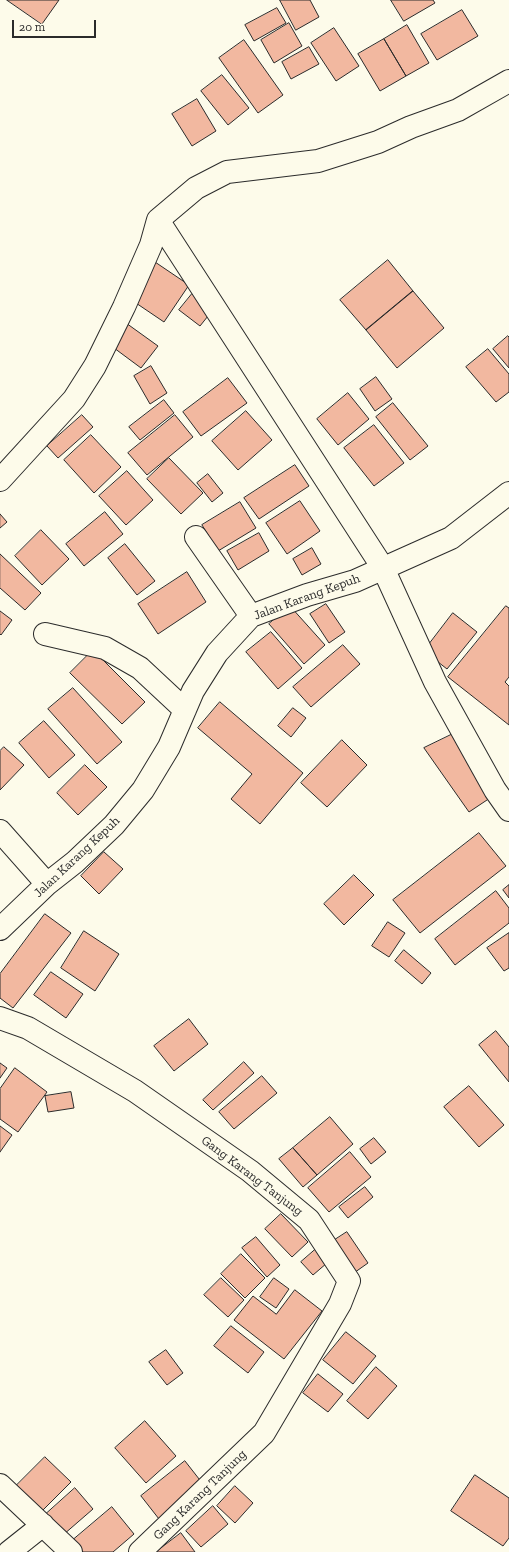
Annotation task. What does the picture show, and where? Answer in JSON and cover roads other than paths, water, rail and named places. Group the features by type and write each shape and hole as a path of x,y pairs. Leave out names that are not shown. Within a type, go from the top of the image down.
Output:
{"street":[{"path":"0,480 74,399 95,366 124,307 151,245 158,220 196,188 227,172 318,161 378,142 411,127 458,110 509,81"},
{"path":"158,220 383,568 435,682 495,790 509,810"},
{"name":"Jalan Karang Kepuh","path":"0,929 47,884 75,862 114,825 143,790 170,747 193,691 217,653 251,616 307,595 355,581 451,538 509,493"},
{"path":"196,537 251,616"},
{"path":"46,634 105,648 140,668 185,710"},
{"path":"0,831 47,884"},
{"name":"Gang Karang Tanjung","path":"0,1018 28,1028 135,1091 250,1171 309,1220 349,1281 340,1304 264,1433 140,1552"},
{"path":"0,1485 71,1552"},
{"path":"9,1552 43,1525"}]}
